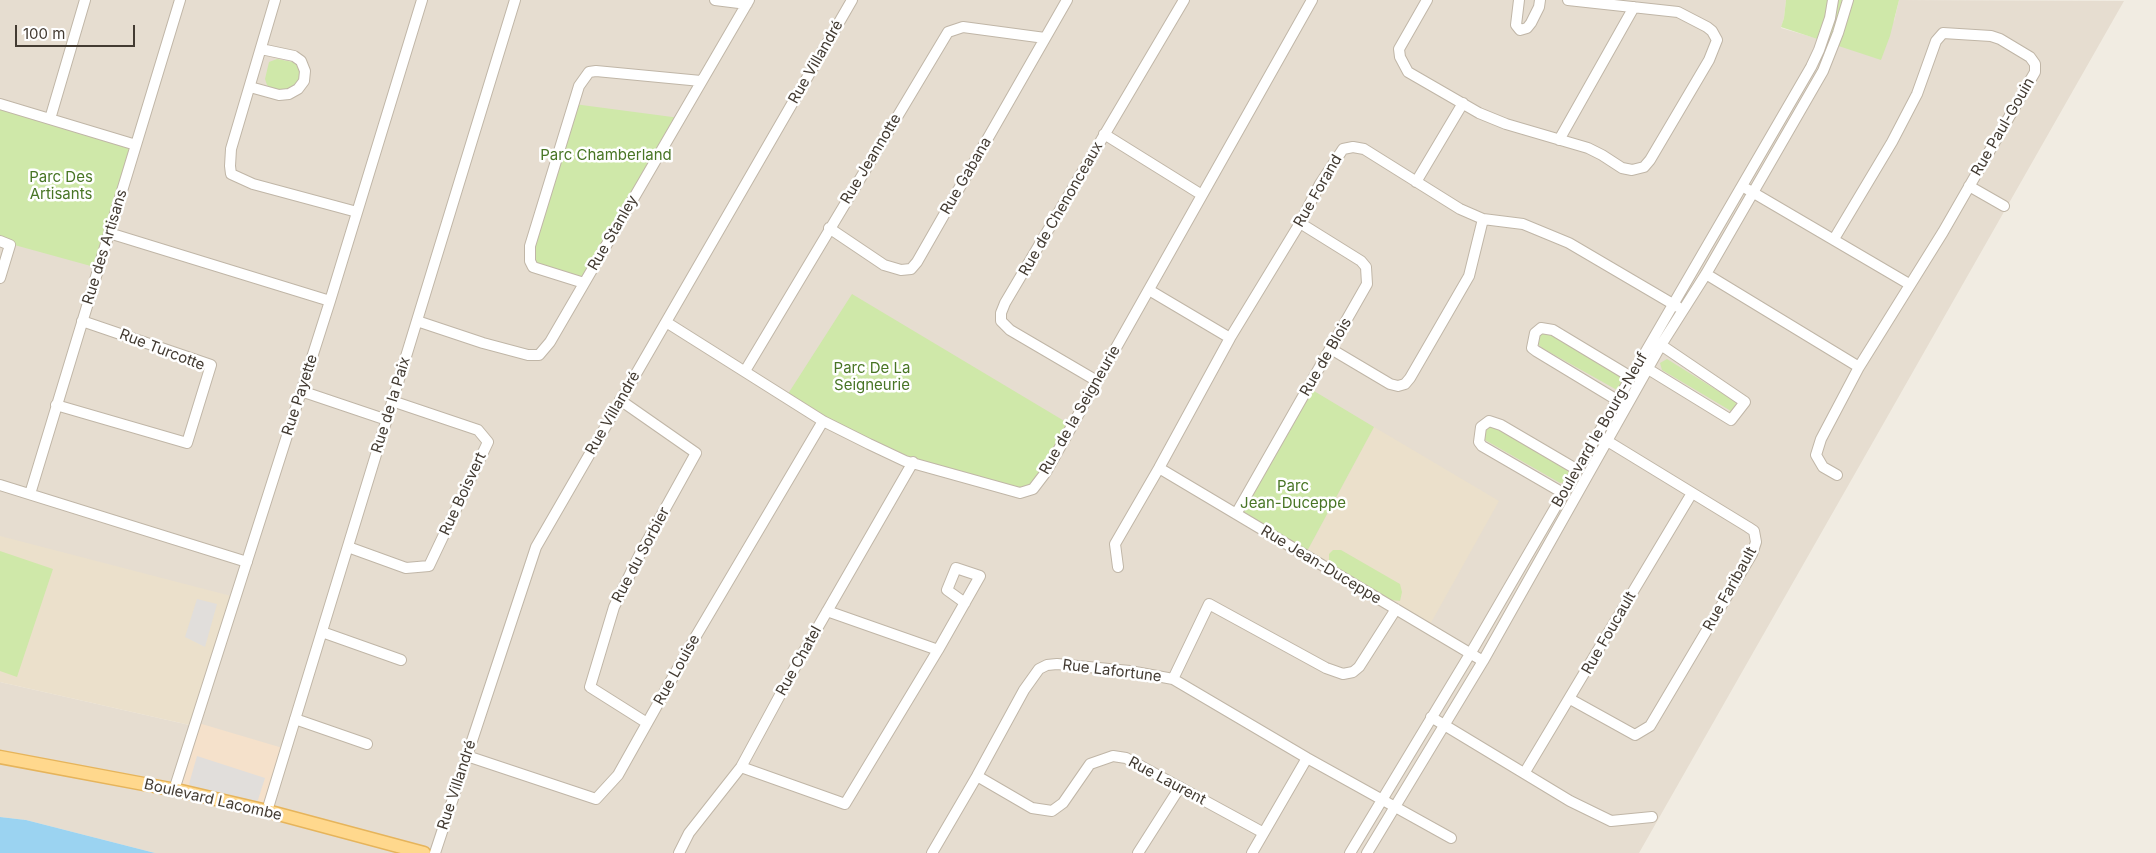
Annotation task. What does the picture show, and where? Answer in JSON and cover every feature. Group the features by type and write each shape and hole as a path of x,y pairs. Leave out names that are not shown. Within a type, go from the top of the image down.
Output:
{"main road":[{"name":"Boulevard Lacombe","path":"0,757 174,790 267,811 424,853"}],"street":[{"path":"50,119 85,0"},
{"name":"Rue des Artisans","path":"30,494 180,0"},
{"path":"275,0 231,149 230,166 232,174 253,184 357,212"},
{"name":"Rue Payette","path":"174,790 330,301 422,0"},
{"name":"Rue de la Paix","path":"267,811 515,0"},
{"path":"715,0 748,2"},
{"name":"Rue Villandré","path":"434,853 533,553 852,0"},
{"name":"Rue Gabana","path":"829,228 884,265 901,270 911,269 917,262 1067,0"},
{"name":"Rue de Chenonceaux","path":"1097,381 1010,330 1001,321 1005,303 1184,0"},
{"name":"Rue de la Seigneurie","path":"666,322 824,421 878,448 913,462 1020,492 1033,489 1046,472 1312,0"},
{"path":"1427,0 1399,49 1400,57 1408,72 1479,113 1506,124 1588,148 1622,168 1632,170 1644,167 1709,60 1716,40 1712,31 1678,12 1568,0"},
{"path":"1519,0 1516,25 1520,30 1527,28 1531,23 1539,7 1540,0"},
{"name":"Boulevard le Bourg-Neuf","path":"1350,853 1470,653 1742,186 1819,50 1830,18 1833,0"},
{"name":"Boulevard le Bourg-Neuf","path":"1368,853 1483,661 1661,345 1706,274 1823,71 1835,42 1848,0"},
{"name":"Rue Stanley","path":"417,320 483,343 528,355 539,355 550,342 748,2"},
{"path":"1559,140 1634,7"},
{"name":"Rue Jeannotte","path":"745,371 948,32 963,27 1045,38"},
{"name":"Rue Paul-Gouin","path":"1834,240 1892,142 1917,94 1936,41 1943,33 1991,36 2000,39 2030,57 2035,64 2035,72 1969,186 1859,367 1821,440 1816,455 1824,467 1837,475"},
{"path":"250,87 278,95 289,94 298,89 304,81 305,71 301,61 294,56 261,50"},
{"path":"584,283 533,267 530,262 530,246 579,86 589,72 596,70 701,81"},
{"path":"1416,182 1463,103"},
{"path":"0,104 136,145"},
{"path":"1104,134 1202,194"},
{"name":"Rue Forand","path":"1118,567 1115,544 1230,338 1300,224 1320,184 1343,149 1353,147 1364,149 1460,209 1483,219 1516,223 1538,229 1598,259 1682,310"},
{"path":"1742,186 1909,284"},
{"path":"1969,186 2004,206"},
{"path":"1331,349 1390,384 1398,386 1405,384 1469,276 1483,219"},
{"name":"Rue de Blois","path":"1236,514 1367,284 1366,267 1354,255 1300,224"},
{"path":"109,233 330,301"},
{"path":"0,241 10,245 0,278"},
{"path":"1706,274 1859,367"},
{"path":"1148,290 1230,338"},
{"name":"Rue Turcotte","path":"56,405 187,443 206,382 211,365 82,321"},
{"path":"1617,400 1536,352 1532,348 1535,332 1541,328 1553,330 1631,377"},
{"path":"1648,369 1731,420 1745,402 1661,345"},
{"path":"301,391 387,420"},
{"name":"Rue du Sorbier","path":"620,400 696,453 640,554 614,607 590,687 647,723"},
{"name":"Rue Boisvert","path":"348,547 406,568 428,566 488,442 478,430 392,401"},
{"name":"Rue Louise","path":"467,756 596,799 618,775 701,628 824,421"},
{"path":"1563,493 1482,446 1479,438 1481,427 1489,421 1496,423 1576,469"},
{"name":"Rue Faribault","path":"1570,699 1635,734 1650,726 1752,554 1756,542 1754,531 1596,435"},
{"name":"Rue Chatel","path":"679,853 689,833 741,767 827,611 855,566 913,462"},
{"name":"Rue Jean-Duceppe","path":"1159,468 1483,661"},
{"path":"0,485 247,562"},
{"name":"Rue Foucault","path":"1525,772 1692,493"},
{"path":"741,767 844,804 965,603"},
{"path":"1173,678 1209,604 1326,668 1343,674 1353,672 1359,667 1396,610"},
{"path":"827,611 938,650"},
{"path":"322,632 401,660"},
{"name":"Rue Lafortune","path":"932,853 978,776 1024,690 1039,669 1046,665 1130,671 1173,678 1307,758 1451,838"},
{"path":"1432,717 1570,801 1611,821 1652,818"},
{"path":"295,719 367,744"},
{"name":"Rue Laurent","path":"978,776 1032,808 1052,811 1063,803 1090,764 1113,756 1126,758 1262,832"},
{"path":"1252,853 1262,832 1307,758"},
{"path":"1138,853 1180,787"}],"shaded area":[{"path":"0,0 1786,0 1781,28 1850,48 1894,21 1899,0 2124,1 1639,853 155,853 26,820 0,817 0,682 194,726 0,536"},
{"path":"1374,427 1499,501 1428,628 1305,555"},
{"path":"0,536 235,597 194,726 0,682"},
{"path":"197,599 217,604 205,647 185,637"},
{"path":"195,722 286,749 267,811 174,790"},
{"path":"197,756 265,778 257,803 194,788 189,784"}],"green space":[{"path":"1786,0 1899,0 1890,36 1881,60 1781,27"},
{"path":"277,59 298,63 302,70 301,82 290,92 273,89 267,85 265,79 269,62"},
{"name":"Parc Des Artisants","path":"0,104 136,145 98,268 0,241"},
{"name":"Parc Chamberland","path":"574,104 680,118 584,283 534,267 531,245"},
{"name":"Parc De La Seigneurie","path":"852,294 1071,425 1046,473 1025,492 902,459 786,397"},
{"path":"1543,330 1552,333 1622,375 1625,381 1622,388 1617,390 1542,348 1537,343 1537,337"},
{"path":"1667,359 1739,404 1738,409 1731,411 1662,370 1660,363"},
{"name":"Parc Jean-Duceppe","path":"1309,388 1374,427 1305,555 1236,514"},
{"path":"1495,425 1570,469 1571,475 1566,482 1560,483 1485,440 1482,434 1489,426"},
{"path":"1333,550 1341,550 1400,584 1402,592 1400,601 1391,600 1329,563 1329,554"},
{"path":"0,551 53,569 17,677 0,671"}],"water":[{"path":"0,817 26,820 155,853 0,853"}]}
